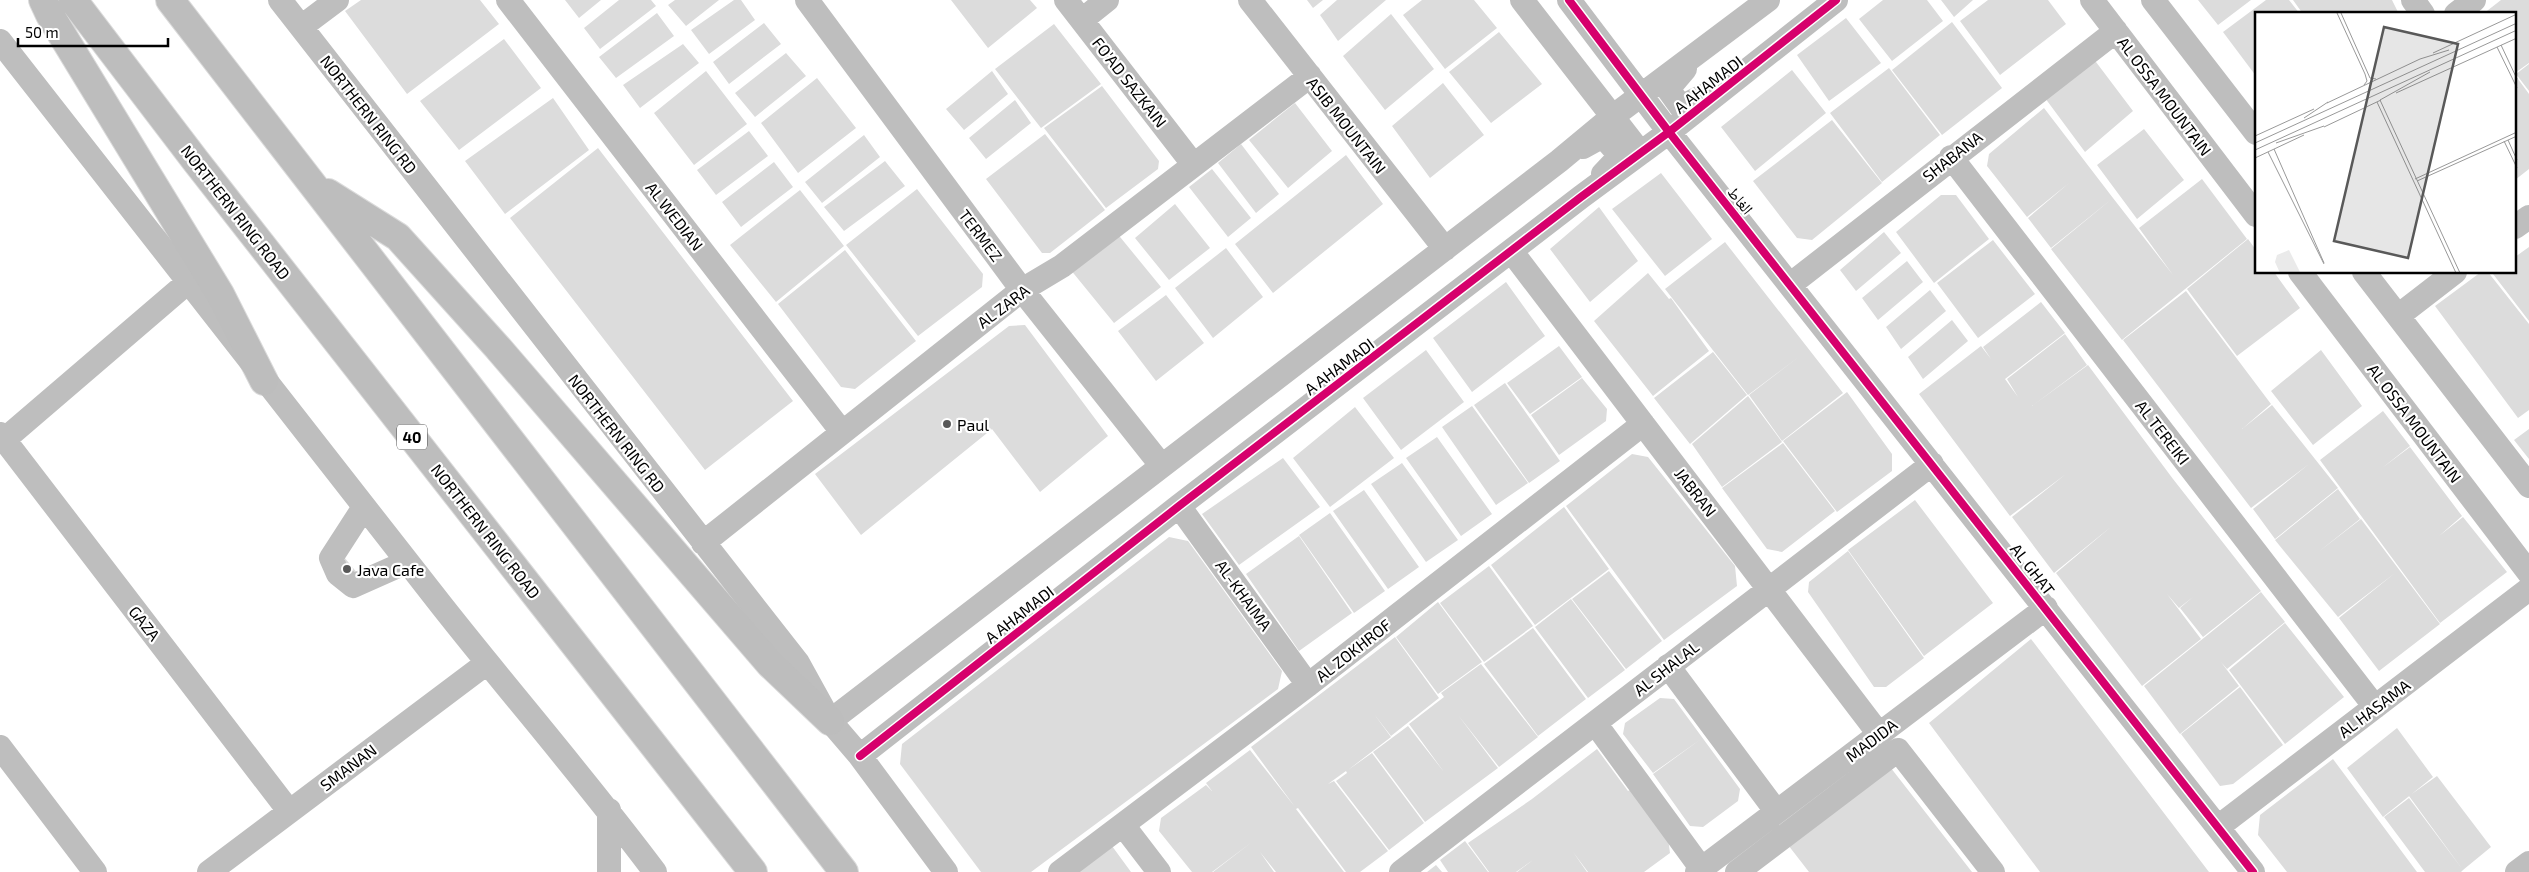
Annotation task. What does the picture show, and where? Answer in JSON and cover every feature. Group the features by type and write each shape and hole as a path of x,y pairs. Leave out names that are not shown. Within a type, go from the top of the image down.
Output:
{"highway":[{"path":"44,0 50,16 220,294 264,380"},
{"name":"NORTHERN RING ROAD","path":"73,0 195,160 753,872"},
{"path":"170,0 844,872"},
{"path":"312,183 398,237 498,348 770,664 830,721"}],"street":[{"name":"NORTHERN RING RD","path":"280,0 798,663 830,721 860,756 946,872"},
{"path":"302,27 337,0"},
{"name":"AL WEDIAN","path":"508,0 842,432"},
{"name":"TERMEZ","path":"807,0 1022,290 1161,465"},
{"name":"FO'AD SAZKAIN","path":"1066,0 1193,164"},
{"path":"1082,20 1107,0"},
{"name":"ASIB MOUNTAIN","path":"1250,0 1445,249"},
{"path":"1522,0 1640,152"},
{"path":"1569,0 1641,94"},
{"name":"A AHAMADI","path":"830,721 1559,161 1641,94 1768,0"},
{"name":"A AHAMADI","path":"860,756 1179,506 1512,252 1581,197 1669,132 1836,0"},
{"name":"AL OSSA MOUNTAIN","path":"2092,0 2255,214"},
{"path":"2152,0 2255,132"},
{"path":"2413,0 2422,12"},
{"path":"2459,12 2474,0"},
{"name":"SHABANA","path":"1791,284 1951,156 2116,30"},
{"path":"0,41 407,562 487,663 609,810 655,872"},
{"path":"1707,46 1668,89 1681,107 1734,81"},
{"name":"AL ZARA","path":"703,543 1022,290 1062,266 1310,76"},
{"name":"الغاط","path":"1641,94 1669,132 1791,284"},
{"path":"1559,161 1603,136 1620,156 1581,197"},
{"name":"AL TEREIKI","path":"1951,156 2375,707"},
{"path":"2516,226 2529,217"},
{"name":"JABRAN","path":"1512,252 1771,588 1879,734"},
{"name":"AL OSSA MOUNTAIN","path":"2302,274 2529,573"},
{"path":"2366,274 2529,486"},
{"path":"2398,316 2452,274"},
{"path":"2,437 188,283"},
{"name":"AL GHAT","path":"1791,284 2253,872"},
{"name":"AL ZOKHROF","path":"1060,872 1308,685 1643,424"},
{"name":"GAZA","path":"2,437 289,811"},
{"name":"AL SHALAL","path":"1401,872 1932,464"},
{"name":"AL-KHAIMA","path":"1179,506 1308,685"},
{"path":"364,507 331,558 338,574 352,586 407,562"},
{"name":"AL HASAMA","path":"2218,827 2529,589"},
{"name":"MADIDA","path":"1699,870 2046,608"},
{"name":"SMANAN","path":"209,872 487,663"},
{"path":"1668,666 1776,811"},
{"path":"1595,723 1699,870"},
{"path":"1,749 95,872"},
{"path":"1737,872 1898,750 1993,872"},
{"path":"609,810 609,872"},
{"path":"1123,824 1159,872"},
{"path":"2517,872 2529,863"}],"building":[{"path":"361,0 480,0 499,24 407,94 345,11"},
{"path":"565,0 601,0 579,18"},
{"path":"619,0 651,0 656,6 600,49 584,28"},
{"path":"675,0 719,0 686,26 668,5"},
{"path":"734,0 741,0 755,20 709,54 691,30"},
{"path":"951,0 1030,0 1037,8 988,48"},
{"path":"1307,0 1323,0 1313,8"},
{"path":"1337,0 1386,0 1338,41 1320,15"},
{"path":"1422,0 1474,0 1497,28 1445,69 1403,15"},
{"path":"1883,0 1927,0 1943,21 1892,61 1859,19"},
{"path":"1941,0 1973,0 1954,17"},
{"path":"1988,0 2048,0 2066,24 2000,75 1960,21"},
{"path":"2198,0 2251,0 2218,25"},
{"path":"2266,0 2289,0 2298,12 2255,12 2255,75 2223,32"},
{"path":"2293,0 2392,0 2398,12 2302,12"},
{"path":"2501,0 2529,0 2529,63 2516,72 2516,12 2486,12"},
{"path":"657,13 674,36 616,78 599,57"},
{"path":"1391,14 1434,69 1385,110 1343,56"},
{"path":"1846,18 1881,63 1829,101 1797,55"},
{"path":"1952,22 2002,88 1942,135 1892,70"},
{"path":"764,23 781,44 729,84 713,62"},
{"path":"1054,24 1101,84 1041,128 995,69"},
{"path":"1499,32 1542,84 1491,123 1449,72"},
{"path":"504,39 541,88 459,150 420,101"},
{"path":"683,44 699,63 640,108 623,85"},
{"path":"786,53 806,76 755,117 735,93"},
{"path":"2093,58 2133,111 2085,152 2045,98"},
{"path":"2529,64 2529,91 2516,74"},
{"path":"1889,68 1940,135 1882,182 1830,113"},
{"path":"1792,70 1826,113 1755,171 1721,127"},
{"path":"706,71 747,124 694,165 654,113"},
{"path":"992,71 1008,94 964,130 946,109"},
{"path":"2516,76 2529,94 2529,169 2516,179"},
{"path":"817,78 856,128 798,173 761,123"},
{"path":"1443,83 1484,135 1430,178 1392,126"},
{"path":"1102,86 1159,161 1158,169 1106,208 1044,128"},
{"path":"553,98 589,150 505,214 465,161"},
{"path":"1015,100 1031,123 986,159 969,138"},
{"path":"1295,103 1332,151 1288,188 1249,140"},
{"path":"2044,108 2113,198 2051,248 2028,218 2069,183 2027,217 1987,166 1989,154"},
{"path":"1832,120 1882,183 1812,240 1797,238 1753,181"},
{"path":"2144,129 2184,180 2137,219 2097,165"},
{"path":"749,131 768,156 716,195 697,170"},
{"path":"1045,134 1105,210 1050,253 1042,253 986,179"},
{"path":"864,135 880,157 822,203 805,182"},
{"path":"1241,144 1279,194 1256,213 1218,163"},
{"path":"598,148 793,401 705,470 510,218"},
{"path":"1346,155 1383,204 1273,293 1235,244"},
{"path":"885,161 905,186 844,231 824,207"},
{"path":"774,162 793,187 741,227 722,202"},
{"path":"1212,169 1251,218 1228,237 1189,187"},
{"path":"1661,173 1712,239 1665,276 1612,209"},
{"path":"2202,179 2247,239 2122,340 2051,249 2113,198 2173,275 2139,228"},
{"path":"917,189 983,274 982,287 918,336 846,245"},
{"path":"800,190 844,246 776,302 730,245"},
{"path":"1941,195 1956,195 1989,239 1934,283 1896,232"},
{"path":"1175,204 1210,248 1169,280 1135,238"},
{"path":"1599,207 1638,261 1590,302 1550,249"},
{"path":"1116,232 1161,287 1114,323 1070,269"},
{"path":"1884,232 1901,253 1856,291 1840,270"},
{"path":"2248,239 2255,249 2255,274 2275,274 2300,308 2237,356 2187,289"},
{"path":"1993,240 2035,294 1978,338 1937,283"},
{"path":"1725,242 1843,393 1782,441 1749,395 1800,356 1748,395 1665,289"},
{"path":"2529,247 2529,321 2493,274 2516,274 2516,256"},
{"path":"1226,248 1263,297 1213,338 1175,288"},
{"path":"845,250 916,341 855,389 841,387 778,304"},
{"path":"1907,261 1923,282 1878,320 1862,298"},
{"path":"1648,273 1669,299 1671,298 1709,351 1653,396 1594,321"},
{"path":"2478,274 2490,274 2529,324 2529,410 2518,418 2435,306"},
{"path":"1506,282 1545,336 1472,392 1433,338"},
{"path":"1930,290 1946,311 1901,349 1886,327"},
{"path":"2186,291 2271,404 2242,429 2272,405 2338,488 2275,539 2253,509 2309,464 2251,508 2123,340"},
{"path":"1166,295 1204,343 1156,381 1118,331"},
{"path":"2041,302 2065,333 2005,379 2018,397 2007,379 2065,334 2087,365 2032,406 2088,365 2173,479 2261,591 2203,637 2180,608 2193,597 2179,608 2167,594 2201,639 2142,686 2056,573 2112,526 2054,573 2012,517 2066,474 2010,516 1919,394 1981,346 1991,359 1983,347"},
{"path":"1952,320 1968,341 1923,379 1908,357"},
{"path":"1025,325 1108,436 1040,492 992,429 861,535 815,474 1009,326"},
{"path":"1559,346 1582,377 1530,414 1507,383"},
{"path":"1426,350 1464,402 1401,450 1363,398"},
{"path":"2321,350 2362,406 2313,445 2271,391"},
{"path":"1713,352 1747,395 1690,444 1654,398"},
{"path":"1582,378 1607,409 1606,421 1559,455 1531,415"},
{"path":"1505,383 1560,461 1529,483 1474,405"},
{"path":"1847,392 1892,454 1892,471 1837,512 1783,441"},
{"path":"1748,396 1782,442 1722,487 1692,444"},
{"path":"1472,406 1528,483 1496,505 1442,427"},
{"path":"1355,407 1394,458 1330,507 1293,458"},
{"path":"2383,411 2410,446 2382,468 2410,447 2462,516 2439,536 2463,517 2507,572 2440,623 2320,460"},
{"path":"2529,429 2529,459 2514,440"},
{"path":"1437,437 1492,514 1461,536 1406,458"},
{"path":"1783,443 1835,511 1782,552 1767,549 1722,488"},
{"path":"1632,454 1648,457 1735,566 1737,586 1664,640 1566,506"},
{"path":"1283,458 1320,507 1239,565 1202,514"},
{"path":"1402,463 1458,540 1426,562 1371,484"},
{"path":"2338,489 2360,519 2317,553 2361,519 2440,624 2379,671 2339,618 2395,573 2338,617 2275,540"},
{"path":"1364,490 1419,567 1388,589 1333,511"},
{"path":"1915,500 1993,603 1924,656 1848,550"},
{"path":"1564,507 1609,569 1535,625 1491,565"},
{"path":"1330,513 1385,591 1354,613 1299,535"},
{"path":"1299,536 1352,613 1299,651 1246,574"},
{"path":"1169,537 1188,541 1282,671 1278,689 1031,872 981,872 900,764 902,744"},
{"path":"1848,551 1924,658 1886,687 1874,687 1808,592 1809,582"},
{"path":"344,557 358,574 336,563"},
{"path":"1489,566 1533,626 1484,662 1440,603"},
{"path":"1609,571 1662,641 1626,669 1572,599"},
{"path":"2261,592 2285,622 2227,669 2221,662 2239,686 2180,734 2144,686"},
{"path":"1571,599 1625,670 1588,698 1535,627"},
{"path":"1438,602 1482,662 1438,694 1396,637"},
{"path":"2285,623 2344,697 2285,744 2229,670"},
{"path":"1533,628 1586,699 1538,736 1484,664"},
{"path":"1395,637 1439,698 1391,736 1374,714 1391,737 1348,770 1372,753 1424,823 1389,850 1336,781 1347,773 1346,771 1328,784 1334,781 1388,851 1360,872 1346,872 1298,808 1296,809 1344,872 1276,872 1260,852 1274,872 1213,872 1252,842 1212,872 1192,872 1159,831 1161,818 1206,785 1212,791 1206,783 1250,750 1295,807 1251,747"},
{"path":"2031,639 2209,872 2040,872 1929,723"},
{"path":"1481,664 1538,737 1499,767 1458,715 1498,768 1425,822 1373,752 1408,726 1444,772 1409,724 1444,697 1441,693"},
{"path":"2240,687 2283,745 2233,784 2220,786 2181,734"},
{"path":"1660,698 1674,699 1740,789 1738,801 1703,827 1690,826 1653,774 1701,739 1653,773 1623,734 1625,723"},
{"path":"2397,728 2433,777 2383,817 2347,768"},
{"path":"1597,749 1628,791 1630,790 1668,838 1670,853 1644,872 1588,872 1573,852 1587,872 1517,872 1533,860 1516,872 1489,872 1468,843 1532,799"},
{"path":"2333,759 2417,872 2287,872 2258,835 2260,815"},
{"path":"1887,763 1972,872 1809,872 1785,841"},
{"path":"2437,776 2491,847 2463,870 2409,796"},
{"path":"2409,798 2463,870 2461,872 2425,872 2384,817"},
{"path":"1465,841 1488,872 1448,872 1440,860"},
{"path":"1112,846 1131,872 1074,872"},
{"path":"1436,865 1442,872 1427,872"}],"cycle path":[{"path":"1569,0 1669,132 2253,872"},
{"path":"860,756 1179,506 1581,197 1669,132 1836,0"}],"place":[{"name":"Paul","path":"947,424"},
{"name":"Java Cafe","path":"347,569"}]}
